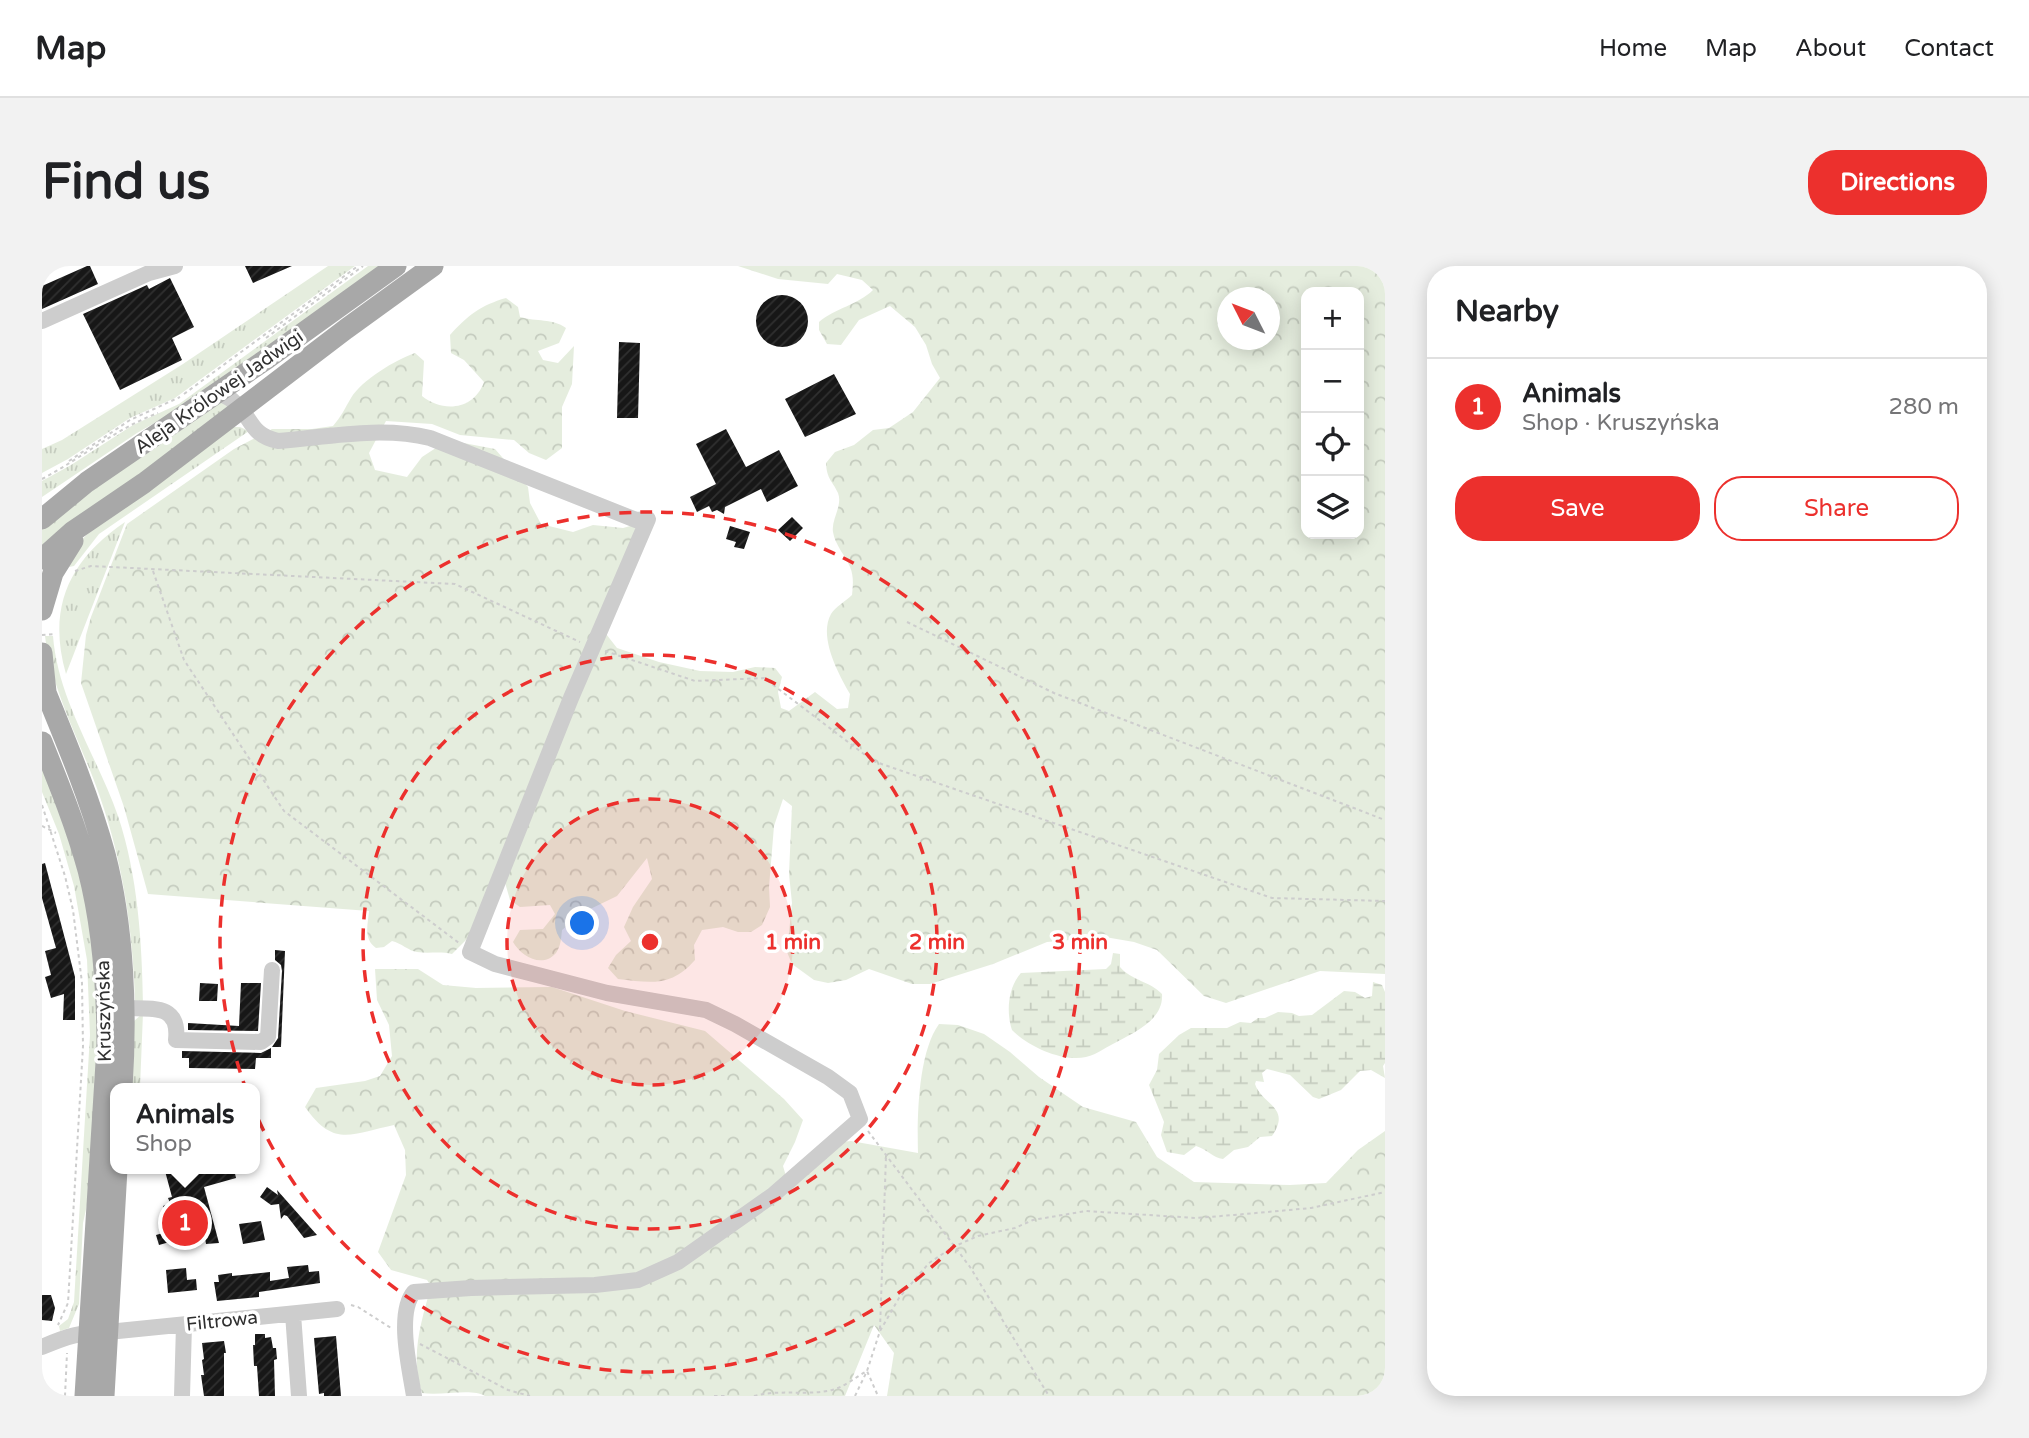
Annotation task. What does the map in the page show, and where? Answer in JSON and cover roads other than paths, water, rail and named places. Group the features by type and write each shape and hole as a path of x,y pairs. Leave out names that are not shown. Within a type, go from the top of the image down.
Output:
{"main road":[{"name":"Aleja Królowej Jadwigi","path":"42,519 87,482 218,393 396,266"},
{"name":"Aleja Królowej Jadwigi","path":"100,515 433,266"},
{"path":"42,503 87,482"},
{"path":"42,559 72,532 100,515"},
{"path":"42,610 61,558 74,540 100,515"},
{"name":"Kruszyńska","path":"42,653 44,688 89,803 106,857 125,1008 122,1083"},
{"name":"Kruszyńska","path":"42,742 88,871 98,919 105,978 107,1047 98,1332 104,1396"},
{"name":"Kruszyńska","path":"85,1396 98,1332 116,1174"}],"street":[{"path":"42,321 149,273 175,266"},
{"path":"218,393 233,400 259,434 278,441 391,433 430,438 636,520 648,519 470,952 495,964 607,993 706,1010 828,1077 850,1093 860,1119 773,1195 678,1262 638,1280 595,1285 471,1288 414,1293 408,1300 406,1337 414,1396"},
{"path":"125,1008 159,1009 167,1012 177,1028 176,1040 261,1042 268,1037 272,970"},
{"name":"Filtrowa","path":"42,1347 72,1334 337,1310"},
{"path":"293,1314 299,1396"},
{"path":"182,1396 184,1325"}],"place":[{"name":"Animals","path":"185,1223"}]}
